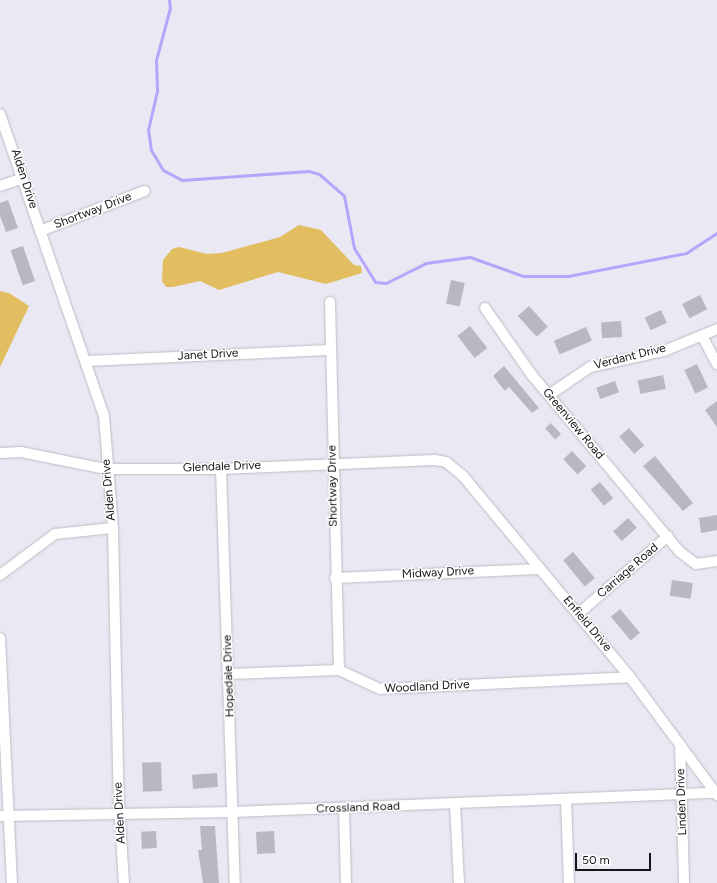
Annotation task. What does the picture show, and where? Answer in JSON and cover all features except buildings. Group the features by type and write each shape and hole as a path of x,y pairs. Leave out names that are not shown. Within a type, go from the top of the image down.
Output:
{"street":[{"name":"Alden Drive","path":"0,114 87,361 104,416 106,469 113,528 120,815 124,883"},
{"path":"0,186 23,178"},
{"name":"Shortway Drive","path":"40,231 146,191"},
{"name":"Shortway Drive","path":"330,302 329,350 339,670"},
{"name":"Greenview Road","path":"485,308 549,395 668,536"},
{"name":"Verdant Drive","path":"549,395 590,367 664,352 717,329"},
{"path":"702,336 717,364"},
{"name":"Janet Drive","path":"87,361 329,350"},
{"name":"Glendale Drive","path":"0,453 21,452 106,469 221,469 332,462 435,460 446,462"},
{"name":"Enfield Drive","path":"446,462 460,472 630,677 716,794"},
{"name":"Hopedale Drive","path":"221,469 234,812 235,883"},
{"path":"0,575 54,534 113,528"},
{"name":"Carriage Road","path":"578,614 668,536 680,552 696,564 717,561"},
{"name":"Midway Drive","path":"335,578 540,569"},
{"path":"0,638 5,816 12,883"},
{"name":"Woodland Drive","path":"229,674 339,670 380,689 630,677"},
{"name":"Linden Drive","path":"680,744 683,795 684,883"},
{"name":"Crossland Road","path":"5,816 234,812 716,794"},
{"path":"566,799 569,883"},
{"path":"455,804 459,883"},
{"path":"344,808 346,883"}],"shaded area":[{"path":"299,225 321,230 354,265 361,266 362,273 326,284 278,272 219,290 200,281 173,287 166,287 162,281 163,260 172,249 179,247 207,254 222,253 280,237"},
{"path":"0,291 9,293 29,306 0,367"}],"waterway":[{"path":"169,0 170,8 156,60 157,91 148,129 151,150 163,170 182,180 309,171 319,174 344,196 354,248 375,282 386,283 426,263 470,257 523,276 568,276 686,253 717,233"}]}
